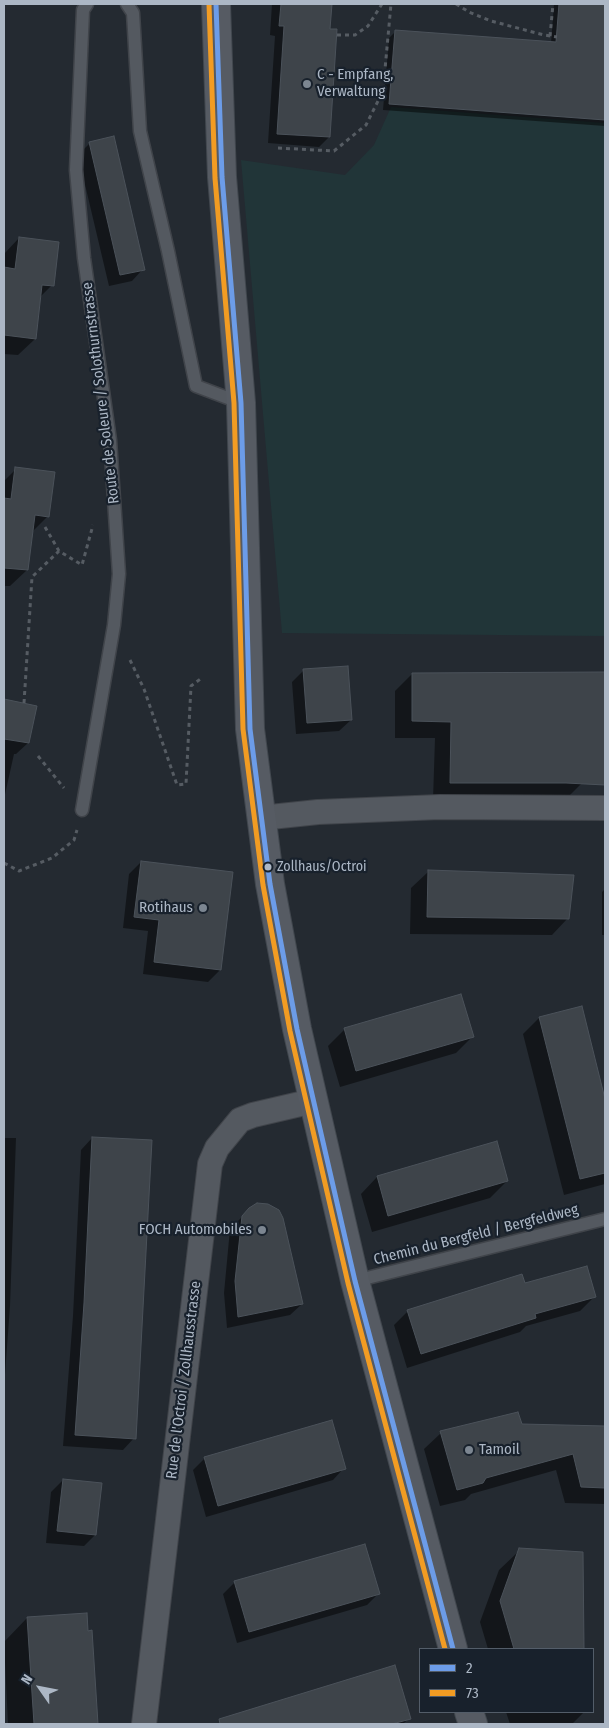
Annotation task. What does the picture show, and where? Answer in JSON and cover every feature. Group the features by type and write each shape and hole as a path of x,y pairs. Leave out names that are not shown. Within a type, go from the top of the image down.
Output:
{"main road":[{"path":"216,4 222,177 241,403 250,729 275,917 313,1102 355,1281 452,1648"}],"street":[{"path":"261,818 318,812 440,807 605,808"},
{"name":"Rue de l'Octroi / Zollhausstrasse","path":"144,1724 210,1164 217,1148 240,1120 253,1115 313,1102"}],"lane":[{"name":"Route de Soleure / Solothurnstrasse","path":"82,810 114,625 119,574 110,440 84,258 76,170 83,10 87,4"},
{"path":"127,4 133,13 140,131 168,251 196,386 241,403"},
{"name":"Chemin du Bergfeld / Bergfeldweg","path":"355,1281 605,1219"}],"path":[{"path":"337,35 355,35 368,26 382,4"},
{"path":"278,148 334,151 366,125 383,91 391,4"},
{"path":"456,4 469,12 491,21 557,37"},
{"path":"550,36 553,4"},
{"path":"45,527 58,551 82,566 94,524 116,519"},
{"path":"24,703 32,576 58,551"},
{"path":"114,625 144,689 177,785 186,784 191,686 203,677"},
{"path":"4,863 19,871 52,858 74,840 82,810 38,756"}],"green space":[{"path":"391,107 605,123 605,636 282,633 241,160 345,175 374,145"}],"building":[{"name":"C - Empfang, Verwaltung","path":"281,4 332,4 330,29 337,29 330,137 277,134 284,26 279,26"},
{"path":"559,4 605,4 605,120 389,104 395,30 556,42"},
{"path":"114,136 145,270 120,275 89,142"},
{"path":"19,237 59,242 54,286 42,285 36,339 4,335 4,267 15,269"},
{"path":"15,467 55,472 49,517 35,515 28,570 4,568 4,498 11,499"},
{"path":"348,666 352,720 307,723 303,669"},
{"path":"605,672 605,785 450,783 451,722 412,721 412,673"},
{"path":"4,699 37,706 29,743 4,739"},
{"path":"141,861 233,872 221,970 154,962 159,920 134,917"},
{"path":"428,870 574,875 569,919 427,917"},
{"path":"461,994 474,1037 356,1071 344,1028"},
{"path":"582,1006 605,1099 605,1173 580,1179 539,1017"},
{"path":"92,1137 152,1140 136,1439 75,1435"},
{"path":"497,1141 508,1181 388,1216 377,1176"},
{"path":"257,1203 268,1204 279,1210 283,1218 303,1304 238,1317 235,1281 242,1216"},
{"path":"587,1266 596,1297 535,1314 536,1318 421,1354 407,1310 522,1274 525,1283"},
{"path":"518,1412 522,1424 605,1426 605,1488 581,1487 573,1454 486,1478 483,1483 457,1490 440,1431"},
{"path":"332,1420 346,1469 218,1506 204,1457"},
{"path":"63,1479 102,1483 96,1535 57,1531"},
{"path":"365,1544 380,1594 249,1632 234,1581"},
{"path":"519,1548 583,1552 584,1648 514,1648 500,1601"},
{"path":"87,1613 88,1631 92,1630 98,1724 34,1724 27,1617"},
{"path":"395,1665 411,1719 392,1724 220,1724 219,1719"}],"transit line":[{"name":"73","path":"209,4 215,178 234,403 243,729 263,885 290,1031 348,1283 445,1648"},
{"name":"2","path":"216,4 222,177 241,403 250,729 270,884 297,1029 355,1281 453,1648"}],"place":[{"name":"C - Empfang, Verwaltung","path":"307,84"},
{"name":"Zollhaus/Octroi","path":"268,867"},
{"name":"Rotihaus","path":"203,908"},
{"name":"FOCH Automobiles","path":"262,1230"},
{"name":"Tamoil","path":"469,1450"}]}
